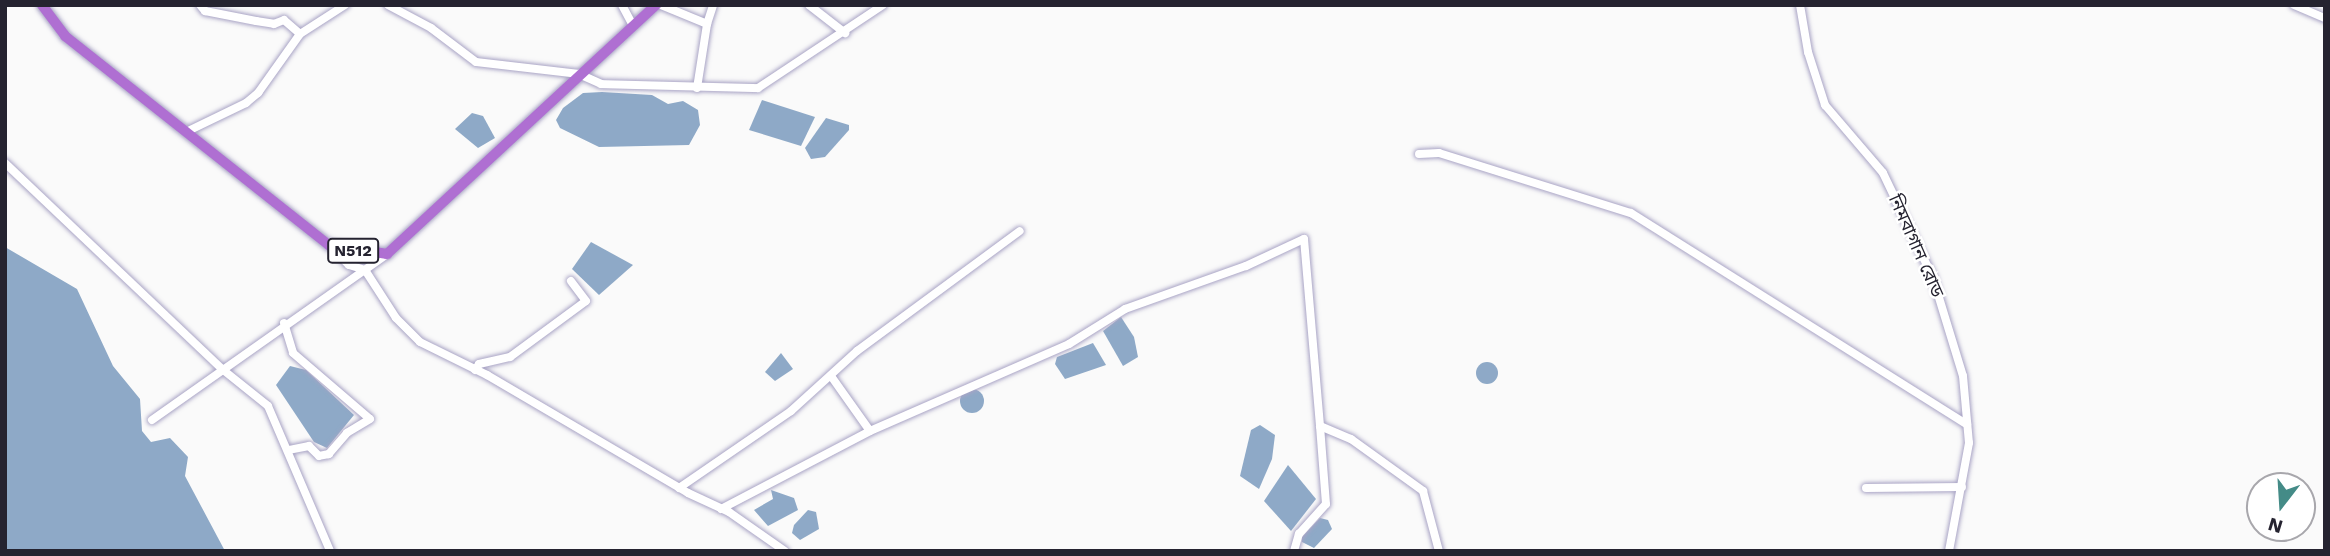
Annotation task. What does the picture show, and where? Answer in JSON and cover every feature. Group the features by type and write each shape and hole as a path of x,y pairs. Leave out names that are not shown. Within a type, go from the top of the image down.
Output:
{"highway":[{"name":"N512","path":"41,5 65,36 329,245 387,254 656,5"}],"street":[{"path":"200,5 205,11 256,21 274,24 284,20 299,34"},
{"path":"186,132 232,113 258,93 299,34 345,5"},
{"path":"388,5 431,28 473,61 579,74 601,85 696,88 758,88 845,33 883,5"},
{"path":"622,5 633,26"},
{"path":"661,5 707,24"},
{"path":"696,88 713,5"},
{"path":"809,5 845,33"},
{"name":"নিমবাগান রোড","path":"1800,5 1825,105 1883,173 1933,278 1963,376 1967,425 1962,487 1950,551"},
{"path":"2294,5 2325,18"},
{"path":"1419,154 1439,153 1631,213 1967,425"},
{"path":"5,163 222,369 268,406 330,551"},
{"path":"679,488 791,411 957,273 1020,231"},
{"path":"722,509 870,431 1069,344 1125,309 1246,266 1304,239 1326,504 1298,534 1294,551"},
{"path":"329,245 349,265 365,270 409,333 461,366 475,370 679,488 722,509 785,551"},
{"path":"152,420 284,323 387,254"},
{"path":"475,370 478,364 510,358 586,301 571,281"},
{"path":"284,323 293,353 370,419 347,433 329,454 319,456 309,446 289,450"},
{"path":"831,376 870,431"},
{"path":"1320,426 1351,439 1423,491 1439,551"},
{"path":"1866,488 1962,487"}],"water":[{"path":"583,93 652,95 668,104 683,101 698,110 700,125 689,145 599,147 560,128 556,120 563,108"},
{"path":"762,100 815,117 801,146 749,130"},
{"path":"472,113 483,116 495,138 478,148 455,129"},
{"path":"826,118 849,125 849,130 825,157 811,159 805,148"},
{"path":"591,242 633,265 599,295 572,269"},
{"path":"5,247 77,289 113,366 140,399 142,431 151,442 170,438 188,457 185,476 225,551 5,551"},
{"path":"1121,317 1134,337 1138,357 1123,366 1103,331"},
{"path":"1093,343 1106,365 1065,379 1055,364 1057,357"},
{"path":"781,353 793,369 775,381 765,372"},
{"path":"1483,362 1491,362 1498,369 1498,377 1491,384 1483,384 1476,377 1476,369"},
{"path":"290,366 306,370 354,415 327,448 314,442 276,385"},
{"path":"972,389 983,396 984,401 977,412 972,413 961,406 960,401 967,390"},
{"path":"1260,425 1275,435 1272,459 1259,489 1240,476 1251,430"},
{"path":"1288,465 1316,499 1291,531 1264,501"},
{"path":"771,490 794,498 798,510 768,526 754,510 773,499"},
{"path":"808,510 816,512 819,529 800,540 792,533 794,525"},
{"path":"1320,518 1328,520 1332,529 1314,548 1302,542 1302,537"}]}
